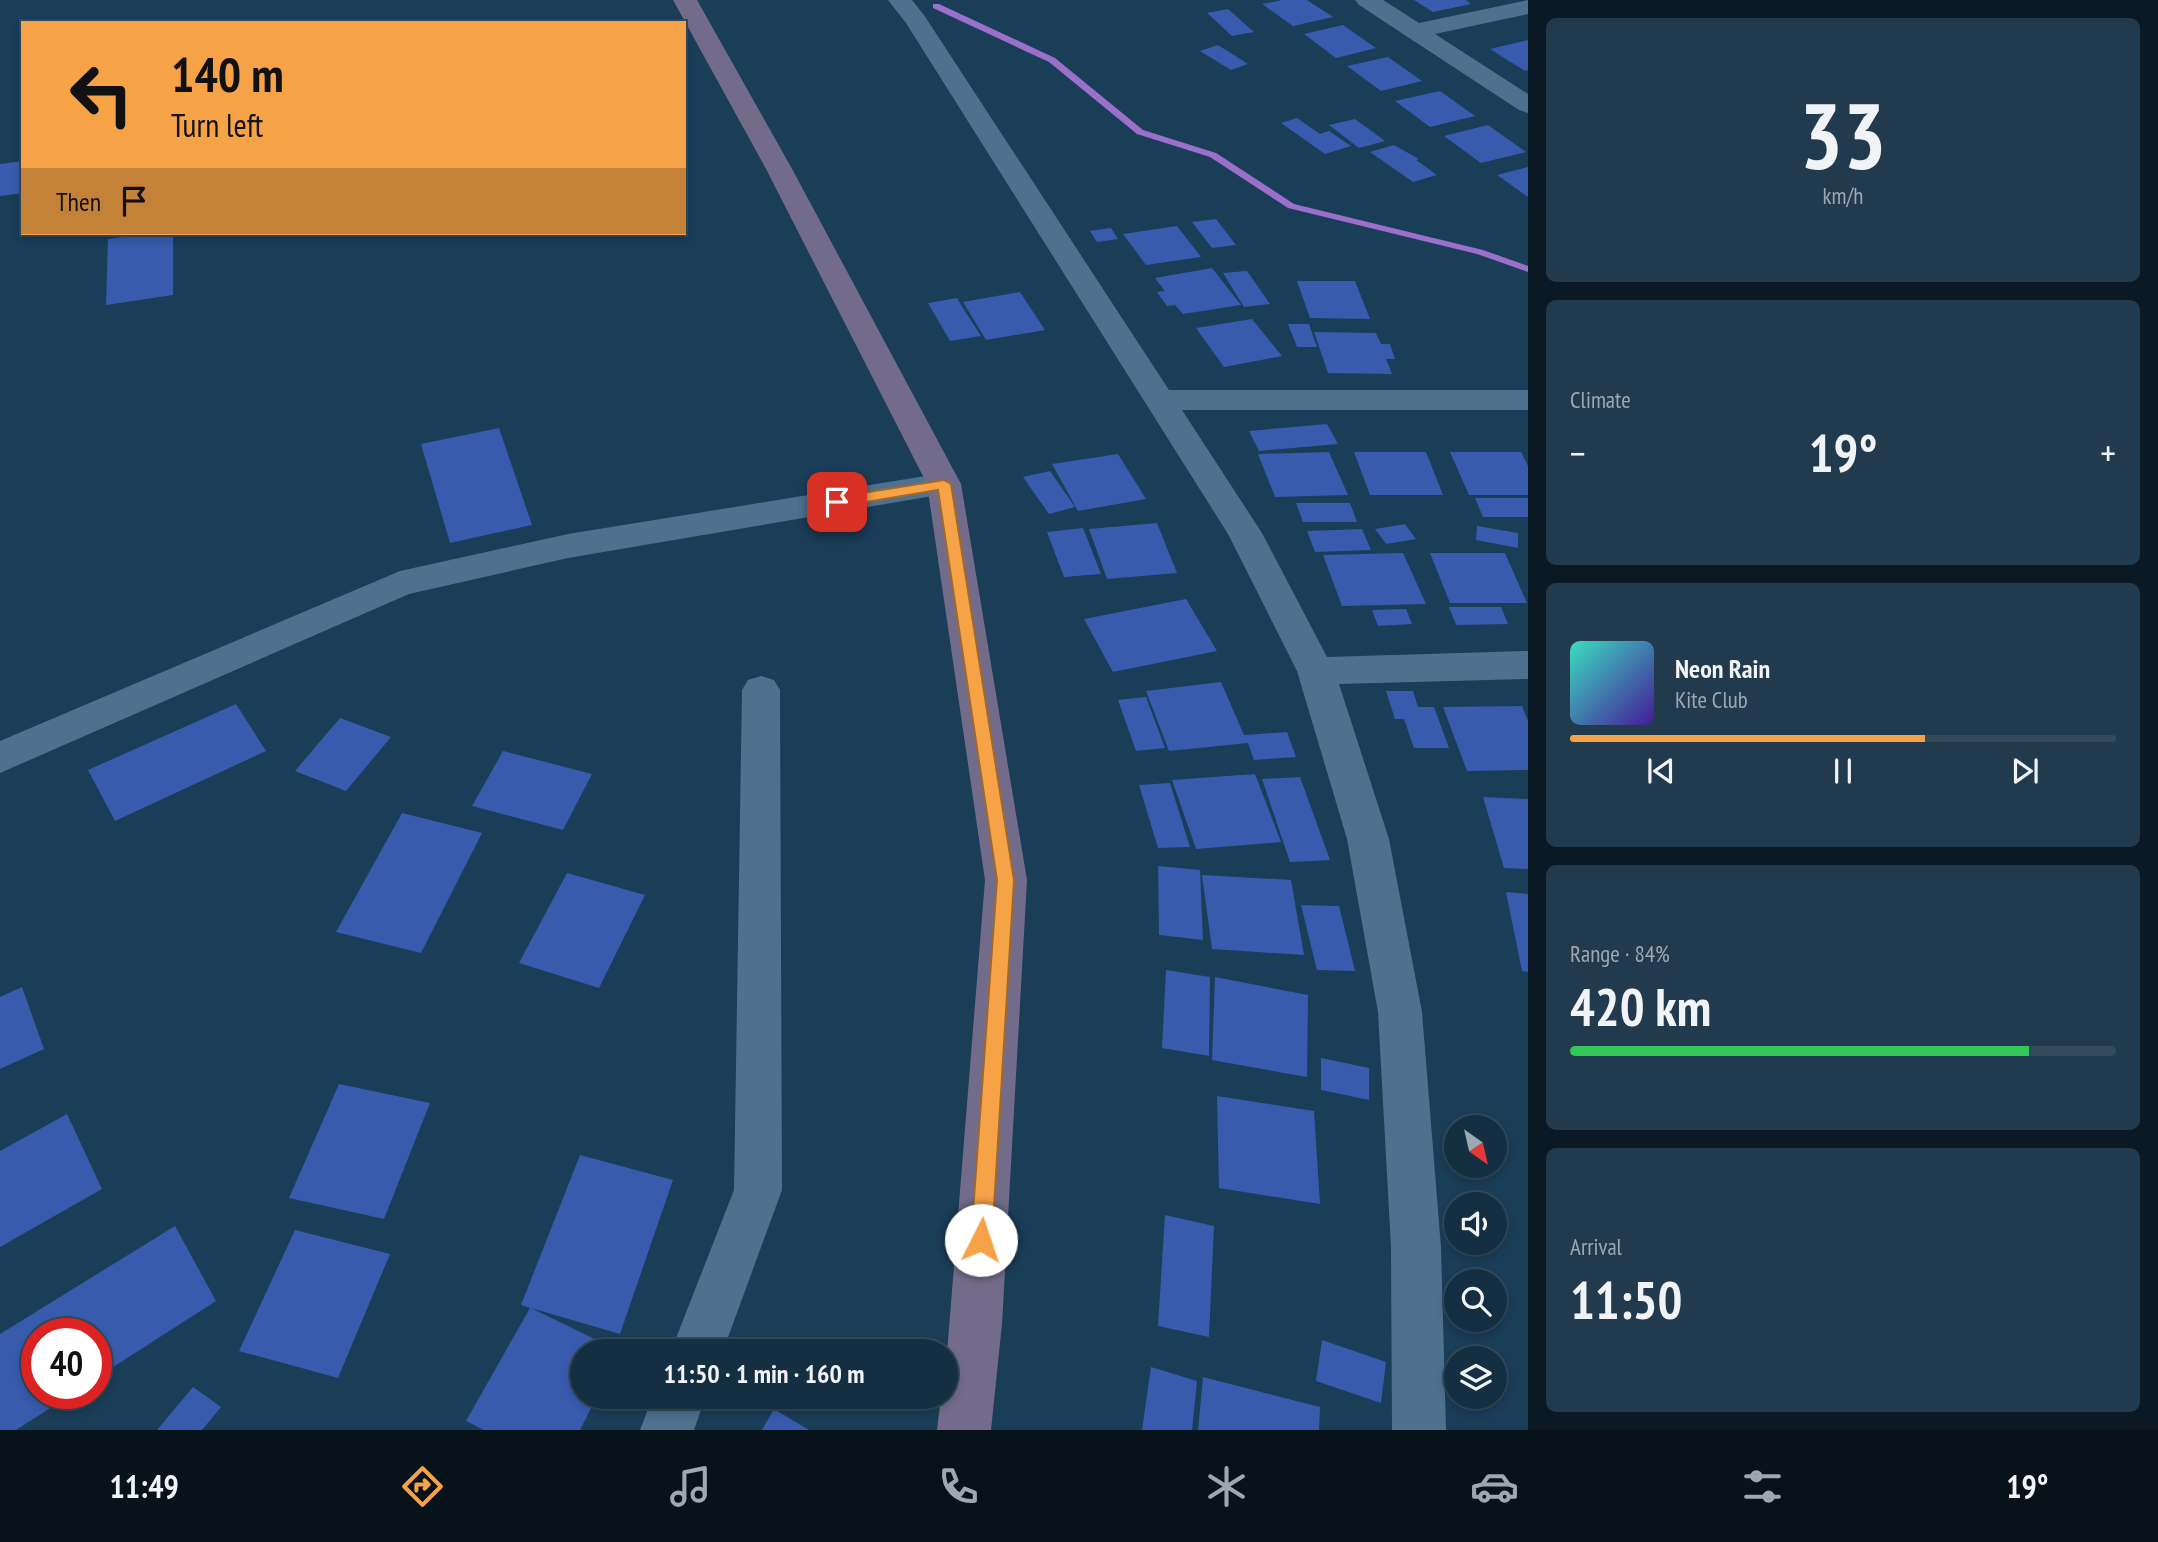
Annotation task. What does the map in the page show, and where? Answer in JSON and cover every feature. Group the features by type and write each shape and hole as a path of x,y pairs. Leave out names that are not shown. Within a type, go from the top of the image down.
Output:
{"street":[{"path":"685,0 778,167 944,484 1006,880 976,1324 964,1430"},
{"path":"900,0 923,31 1245,533 1316,671 1368,839 1400,1012 1416,1247 1419,1430"},
{"path":"1367,0 1528,105"},
{"path":"1415,31 1528,7"},
{"path":"1161,400 1528,400"},
{"path":"0,758 400,583 568,546 944,484"},
{"path":"1316,671 1528,666"},
{"path":"702,1339 758,1190 761,690"},
{"path":"667,1430 675,1409"}],"building":[{"path":"1282,0 1307,0 1333,17 1293,26 1262,4"},
{"path":"1414,0 1466,0 1471,4 1433,12"},
{"path":"1228,9 1254,32 1232,36 1207,13"},
{"path":"1343,25 1376,48 1336,58 1304,34"},
{"path":"1528,40 1528,70 1525,71 1490,49"},
{"path":"1218,45 1248,64 1231,70 1200,51"},
{"path":"1388,57 1422,81 1381,91 1347,66"},
{"path":"1440,91 1475,116 1430,127 1395,101"},
{"path":"1297,118 1320,134 1329,131 1351,146 1325,154 1281,123"},
{"path":"1355,119 1385,141 1359,148 1329,125"},
{"path":"1488,125 1526,152 1481,163 1444,136"},
{"path":"1394,145 1419,159 1416,160 1437,175 1413,182 1370,152"},
{"path":"21,161 21,193 0,196 0,164"},
{"path":"1528,167 1528,197 1497,175"},
{"path":"1216,219 1236,245 1212,248 1192,222"},
{"path":"1177,226 1201,257 1146,265 1123,234"},
{"path":"1111,228 1118,239 1097,242 1090,231"},
{"path":"138,235 173,235 173,295 106,305 108,239"},
{"path":"1212,268 1241,305 1183,314 1175,305 1167,306 1157,292 1165,291 1155,278"},
{"path":"1247,271 1270,304 1244,307 1223,273"},
{"path":"1297,281 1355,281 1370,319 1310,318"},
{"path":"1020,292 1045,330 986,340 963,302"},
{"path":"957,298 981,336 950,341 928,303"},
{"path":"1252,319 1282,356 1224,367 1196,328"},
{"path":"1288,324 1309,324 1317,347 1297,347"},
{"path":"1314,332 1376,333 1381,344 1390,344 1395,359 1386,359 1392,374 1328,373"},
{"path":"1327,424 1338,444 1259,451 1249,431"},
{"path":"499,428 532,525 450,543 421,444"},
{"path":"1329,452 1348,495 1275,497 1258,454"},
{"path":"1354,452 1426,452 1443,495 1370,495"},
{"path":"1450,452 1521,452 1528,466 1528,495 1469,495"},
{"path":"1118,454 1146,499 1078,511 1052,464"},
{"path":"1050,471 1075,507 1049,514 1023,477"},
{"path":"1475,498 1528,498 1528,517 1483,517"},
{"path":"1296,503 1350,503 1357,522 1303,522"},
{"path":"1157,523 1177,573 1107,579 1089,529"},
{"path":"1405,524 1416,539 1386,544 1375,529"},
{"path":"1477,526 1518,533 1518,548 1476,540"},
{"path":"1083,528 1101,574 1064,577 1047,532"},
{"path":"1362,529 1371,550 1315,552 1307,531"},
{"path":"1403,553 1426,604 1342,606 1323,555"},
{"path":"1430,553 1505,553 1527,603 1450,603"},
{"path":"1186,599 1217,651 1113,672 1084,619"},
{"path":"1449,607 1501,607 1508,624 1456,625"},
{"path":"1406,609 1412,624 1378,626 1372,610"},
{"path":"1221,682 1244,735 1287,732 1296,757 1254,760 1248,743 1169,751 1146,691"},
{"path":"1386,691 1413,691 1418,707 1434,707 1449,748 1414,748 1404,719 1395,719"},
{"path":"1146,697 1165,748 1136,751 1118,700"},
{"path":"236,704 266,751 115,821 88,770"},
{"path":"1522,706 1528,721 1528,770 1467,771 1443,707"},
{"path":"340,718 391,737 346,791 295,771"},
{"path":"503,751 592,774 563,830 472,806"},
{"path":"1255,774 1281,842 1196,849 1172,780"},
{"path":"1300,777 1330,860 1290,862 1262,779"},
{"path":"1170,783 1190,847 1158,848 1139,785"},
{"path":"1483,797 1528,799 1528,869 1504,868"},
{"path":"402,813 482,833 421,953 336,932"},
{"path":"1158,866 1200,870 1203,940 1159,935"},
{"path":"567,873 645,895 599,988 519,963"},
{"path":"1202,875 1291,880 1304,955 1212,949"},
{"path":"1506,892 1528,894 1528,972 1522,971"},
{"path":"1301,905 1339,906 1355,971 1317,970"},
{"path":"1166,970 1210,977 1209,1056 1162,1048"},
{"path":"1215,977 1308,995 1307,1077 1212,1060"},
{"path":"22,987 44,1049 0,1069 0,997"},
{"path":"1321,1058 1369,1068 1369,1100 1321,1090"},
{"path":"339,1084 430,1103 384,1219 289,1198"},
{"path":"1217,1096 1314,1111 1320,1204 1219,1188"},
{"path":"67,1114 102,1189 0,1247 0,1151"},
{"path":"580,1155 673,1180 620,1334 531,1308 594,1339 570,1339 570,1409 590,1409 580,1430 484,1430 466,1421 530,1308 521,1305"},
{"path":"1165,1215 1214,1226 1209,1337 1158,1326"},
{"path":"175,1226 216,1301 112,1368 112,1318 26,1318"},
{"path":"295,1230 390,1254 338,1378 239,1351"},
{"path":"21,1321 21,1409 49,1409 16,1430 0,1430 0,1334"},
{"path":"1322,1340 1386,1362 1381,1403 1316,1381"},
{"path":"1151,1367 1197,1381 1192,1430 1142,1430"},
{"path":"1203,1377 1320,1407 1319,1430 1198,1430"},
{"path":"193,1387 221,1407 202,1430 157,1430"},
{"path":"774,1409 809,1430 762,1430"}],"waterway":[{"path":"936,6 1052,60 1140,132 1213,155 1291,206 1480,252 1528,269"}],"route":[{"path":"837,502 944,484 1006,880 981,1240"}]}
